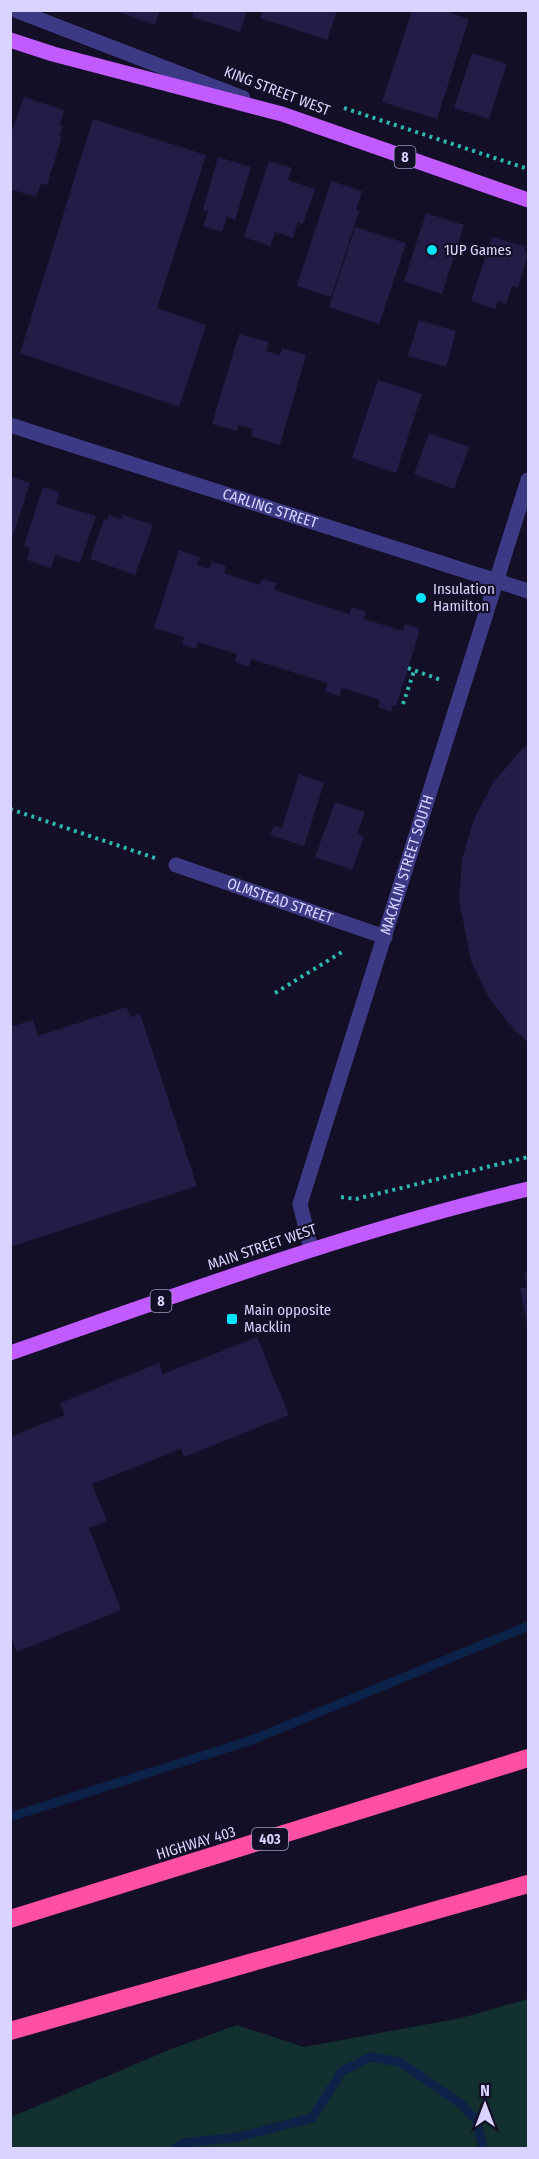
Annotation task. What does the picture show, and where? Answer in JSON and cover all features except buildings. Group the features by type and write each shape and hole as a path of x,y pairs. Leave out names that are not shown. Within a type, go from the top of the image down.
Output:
{"highway":[{"name":"HIGHWAY 403","path":"10,1920 528,1758"},
{"path":"10,2031 528,1884"}],"main road":[{"path":"10,40 53,54 282,114"},
{"name":"KING STREET WEST","path":"282,114 528,200"},
{"name":"MAIN STREET WEST","path":"10,1353 311,1249 425,1215 528,1189"}],"street":[{"name":"KING STREET WEST","path":"15,10 282,114"},
{"name":"CARLING STREET","path":"10,425 528,591"},
{"name":"MACKLIN STREET SOUTH","path":"311,1249 300,1204 528,480"},
{"name":"OLMSTEAD STREET","path":"176,865 385,937"}],"path":[{"path":"408,669 442,680"},
{"path":"403,704 414,670"},
{"path":"10,809 176,865"},
{"path":"276,993 342,952"},
{"path":"341,1197 356,1198 528,1157"}],"green space":[{"path":"528,1999 528,2148 11,2148 11,2117 171,2049 237,2025 304,2047 461,2018"}],"waterway":[{"path":"10,1817 252,1740 528,1626"},
{"path":"175,2148 184,2143 238,2137 312,2118 342,2071 371,2057 400,2062 461,2104 477,2121 483,2148"}],"place":[{"name":"1UP Games","path":"432,250"},
{"name":"Insulation Hamilton","path":"421,598"},
{"name":"Main opposite Macklin","path":"232,1319"}]}
